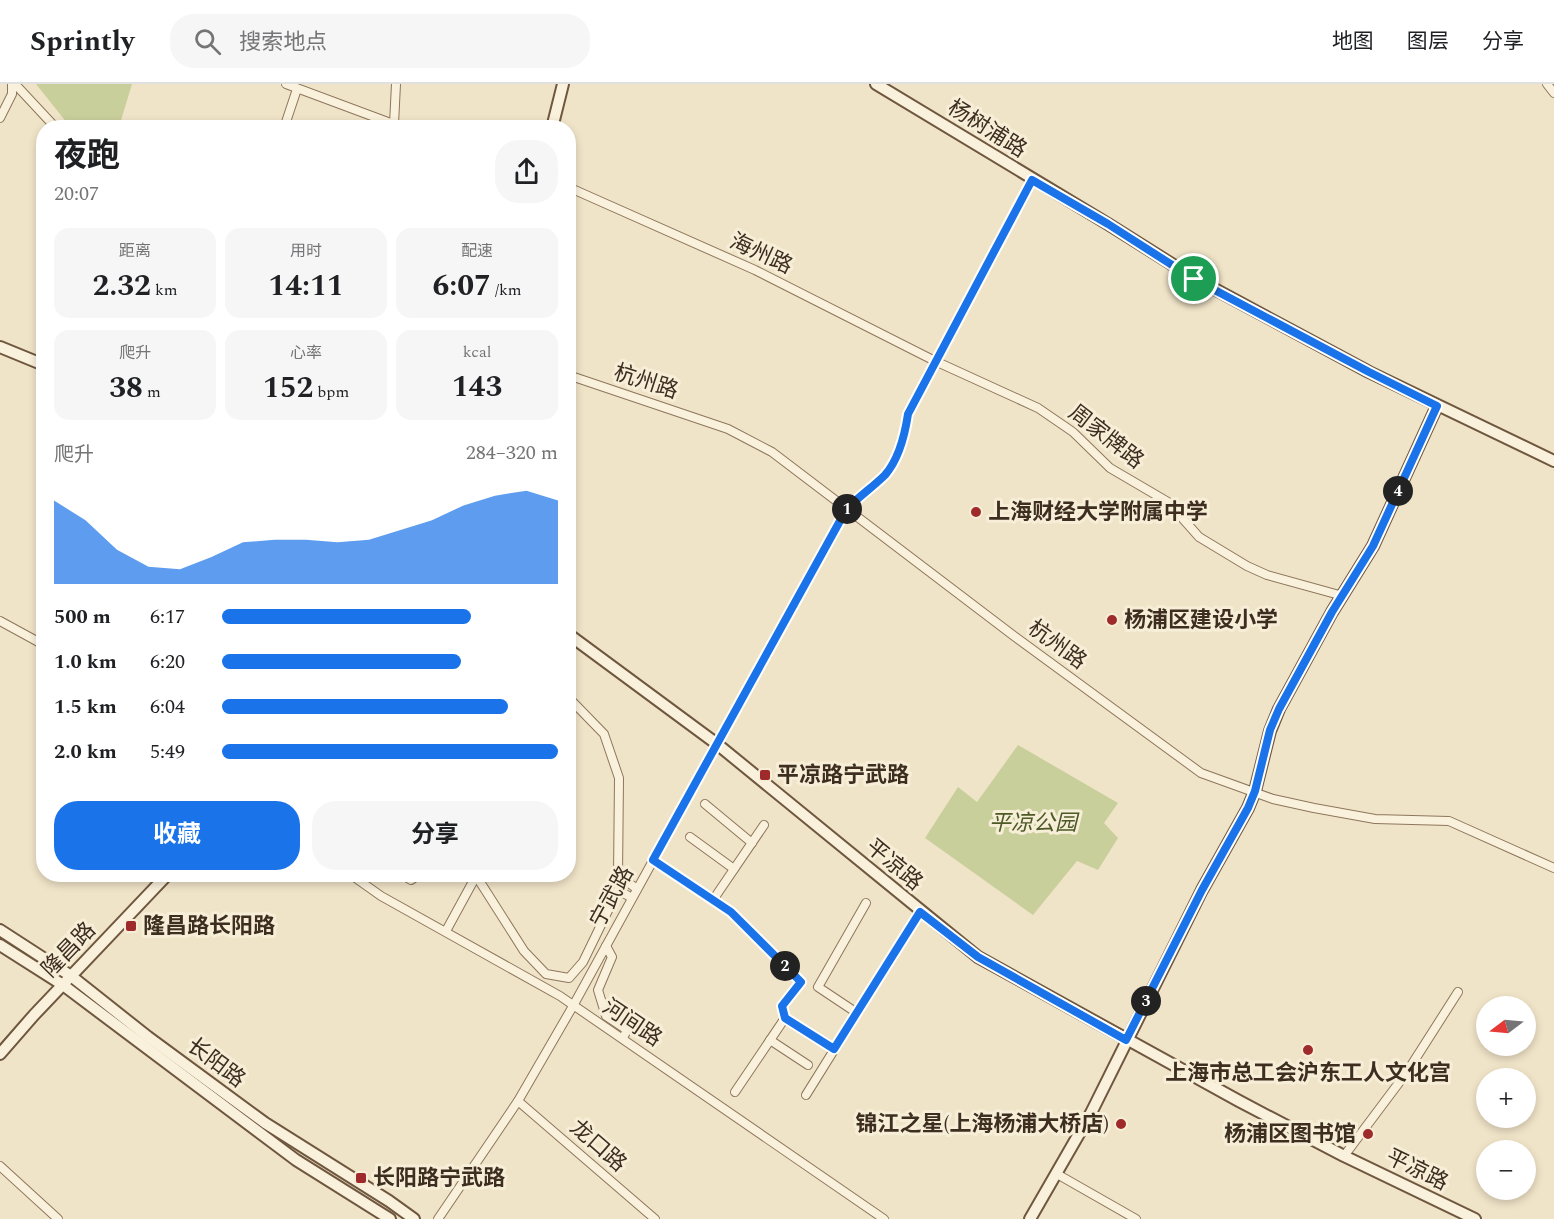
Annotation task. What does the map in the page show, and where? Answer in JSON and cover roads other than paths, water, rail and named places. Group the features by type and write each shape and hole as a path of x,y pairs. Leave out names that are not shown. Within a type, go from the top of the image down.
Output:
{"main road":[{"path":"554,120 563,84"},
{"name":"杨树浦路","path":"876,84 1116,229 1194,279 1369,372 1554,461"},
{"path":"0,346 36,362"},
{"path":"1030,1219 1091,1113 1202,890 1238,827 1255,791 1265,746 1279,709 1317,637 1373,546 1437,406"},
{"name":"平凉路","path":"576,640 717,744 920,912 978,957 1126,1040 1344,1156 1475,1219"},
{"name":"隆昌路","path":"0,1054 160,882"},
{"name":"长阳路","path":"0,930 71,976 265,1124 414,1219"},
{"name":"长阳路","path":"0,945 63,985 296,1160 390,1219"}],"street":[{"path":"0,118 12,94 14,84"},
{"path":"14,84 48,120"},
{"path":"286,84 383,120"},
{"path":"394,120 396,84"},
{"path":"1547,84 1554,93"},
{"path":"287,120 297,89"},
{"name":"宁武路","path":"438,1219 518,1101 573,1006 846,510 885,475 892,464 906,428 908,414 1032,180"},
{"name":"海州路","path":"576,191 790,287 935,361"},
{"name":"周家牌路","path":"935,361 1038,408 1073,432 1110,468 1167,502 1199,537 1247,566 1288,582 1343,596"},
{"name":"杭州路","path":"576,378 737,433 782,459 846,510 1201,773 1273,799 1375,819 1449,820 1554,868"},
{"path":"0,621 36,641"},
{"path":"576,705 604,734 620,778 618,875 637,889"},
{"path":"705,804 752,843"},
{"path":"713,900 764,825"},
{"path":"690,837 734,869"},
{"path":"653,860 731,912 801,982 782,1006 785,1018 834,1049"},
{"name":"河间路","path":"361,882 381,896 560,996 884,1219"},
{"path":"446,931 472,882"},
{"path":"480,882 524,951 546,974 568,978 583,962 618,890 632,898"},
{"path":"857,1013 818,987 866,903"},
{"path":"806,1095 920,912"},
{"path":"606,945 612,957 598,990 606,1016 627,1030 624,1038"},
{"path":"1344,1156 1407,1072 1458,992"},
{"path":"735,1092 785,1018"},
{"path":"770,1040 808,1065"},
{"name":"龙口路","path":"518,1101 655,1219"},
{"path":"0,1166 58,1219"},
{"path":"1057,1173 1136,1219"}],"place":[{"name":"上海财经大学附属中学","path":"976,512"},
{"name":"杨浦区建设小学","path":"1112,620"},
{"name":"平凉路宁武路","path":"765,775"},
{"name":"隆昌路长阳路","path":"131,926"},
{"name":"上海市总工会沪东工人文化宫","path":"1308,1050"},
{"name":"锦江之星(上海杨浦大桥店)","path":"1121,1124"},
{"name":"杨浦区图书馆","path":"1368,1134"},
{"name":"长阳路宁武路","path":"361,1178"}],"park label":[{"name":"平凉公园","path":"1033,823"}]}
